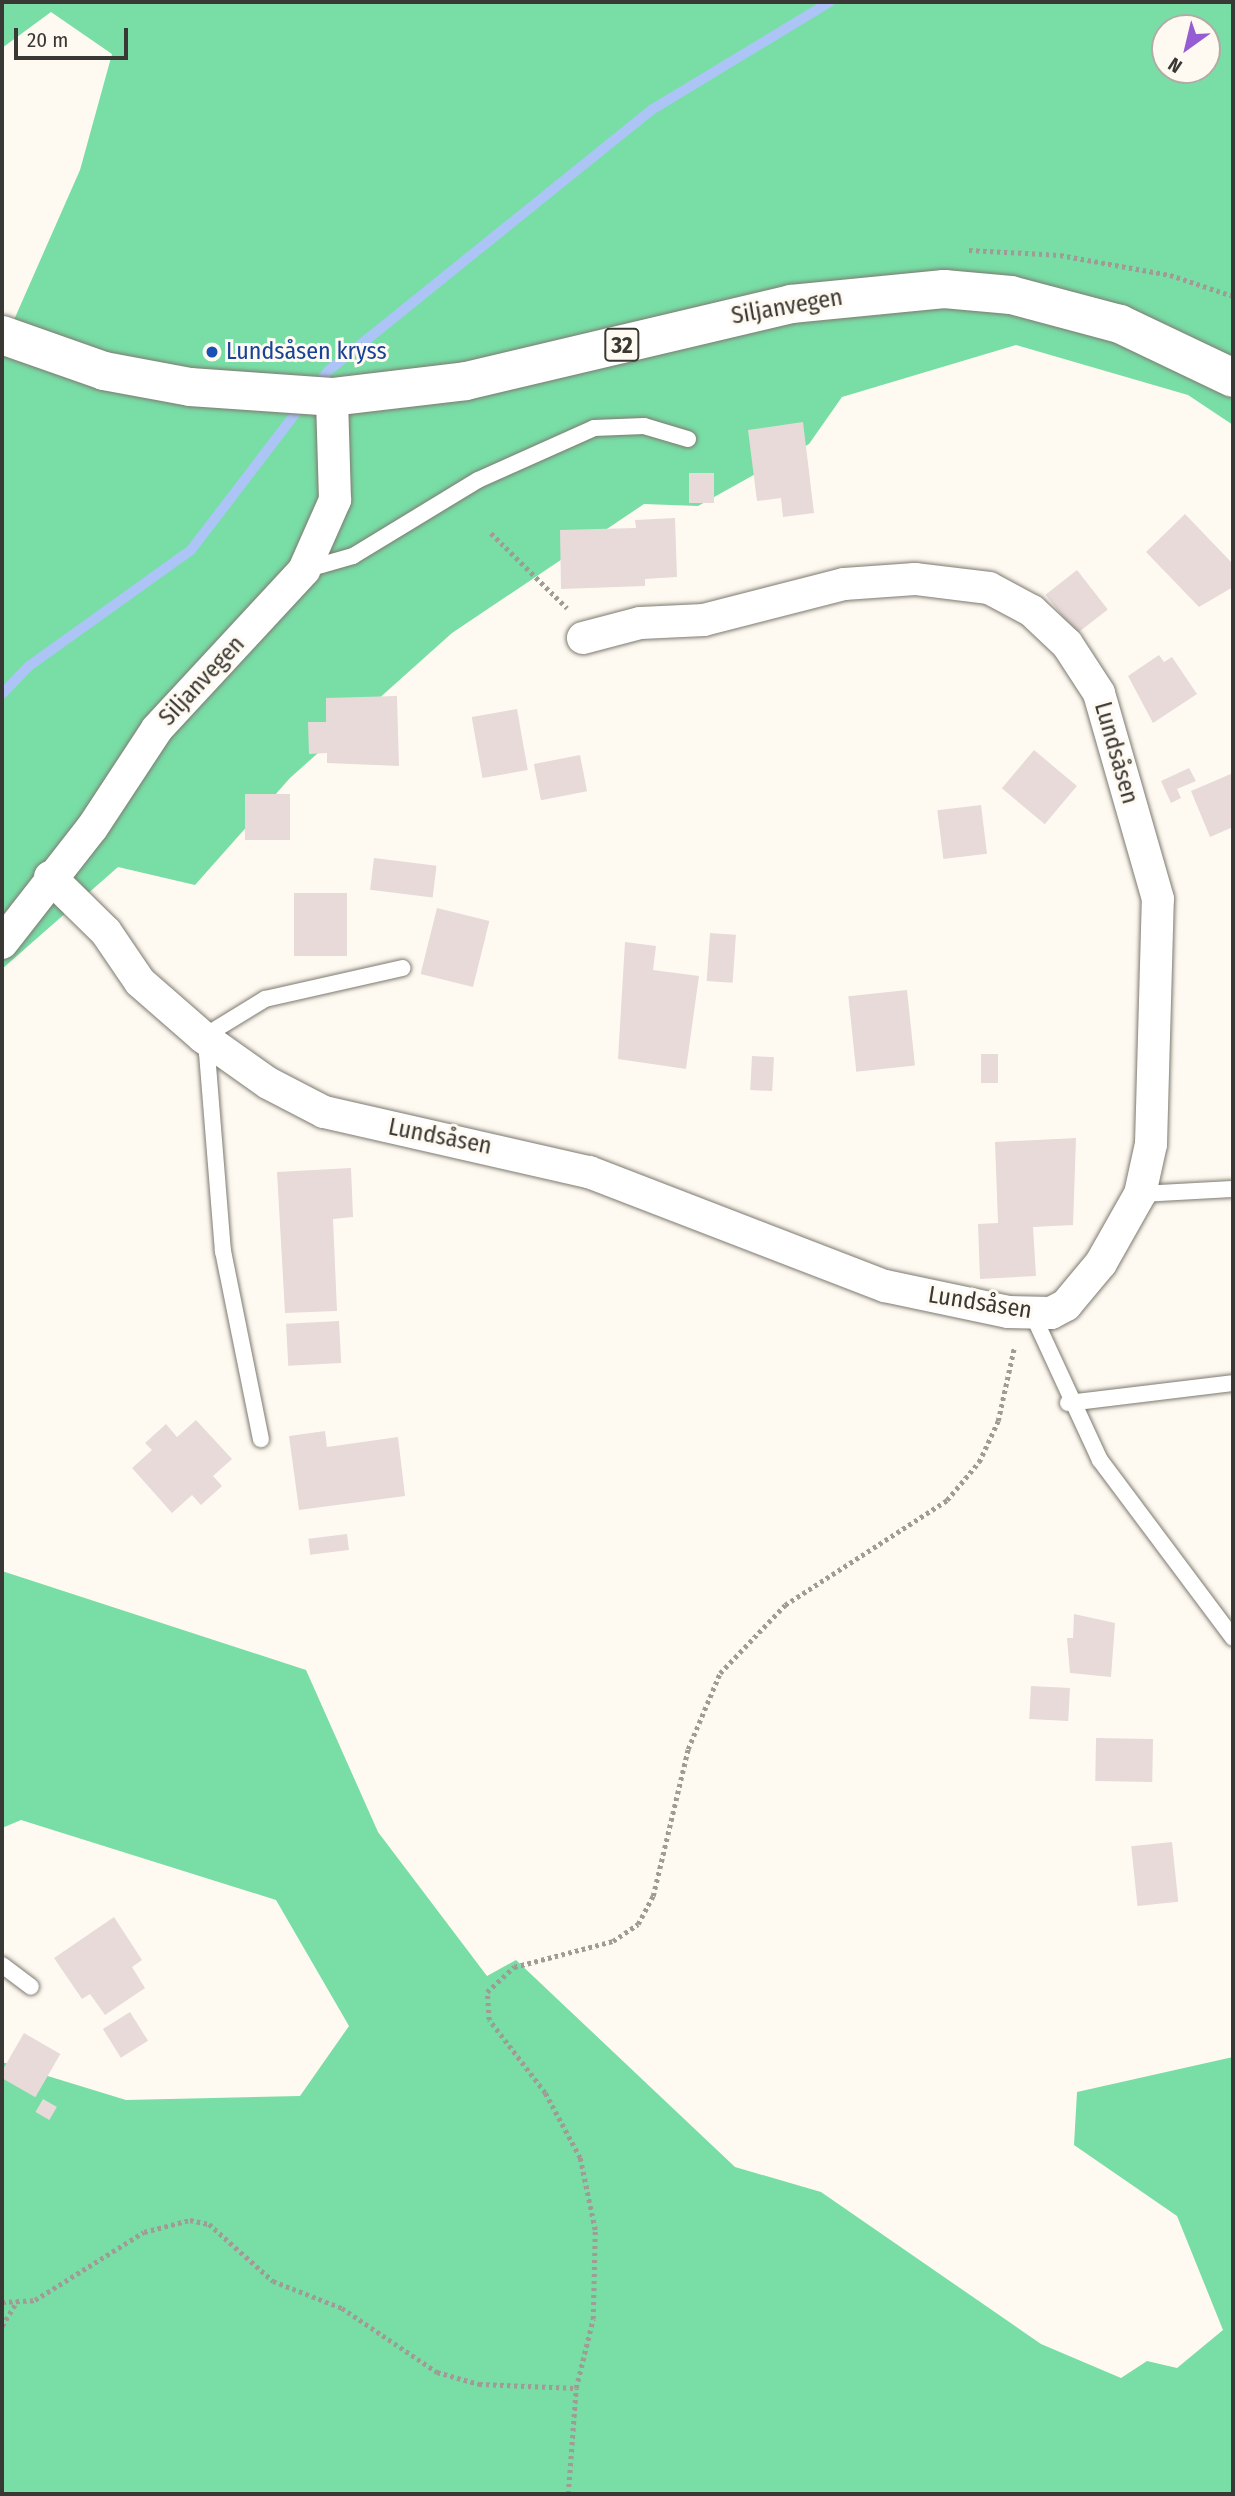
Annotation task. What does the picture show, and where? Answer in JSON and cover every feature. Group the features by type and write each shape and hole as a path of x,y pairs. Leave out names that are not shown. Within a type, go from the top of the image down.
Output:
{"main road":[{"name":"Siljanvegen","path":"2,335 104,371 190,387 332,397 466,381 790,304 944,289 1043,301 1120,324 1233,378"}],"street":[{"name":"Siljanvegen","path":"2,943 50,877 92,828 157,729 304,570 335,500 338,447 332,397"},
{"name":"Lundsåsen","path":"50,877 106,932 139,982 208,1040 324,1112 589,1172 885,1286 1032,1313 1066,1305 1101,1263 1140,1194 1152,1144 1158,899 1099,694 1067,644 1032,611 989,588 915,579 844,584 704,620 640,623 595,635"}],"lane":[{"path":"304,570 353,556 478,480 594,428 644,426 688,439"},
{"path":"261,1438 223,1251 208,1040 265,999 402,968"},
{"path":"1140,1194 1233,1189"},
{"path":"1032,1313 1068,1404 1100,1460 1233,1638"},
{"path":"1068,1404 1233,1383"},
{"path":"2,1965 31,1986"}],"path":[{"path":"491,533 544,579 570,611 595,635"},
{"path":"568,2494 576,2388 593,2319 594,2230 580,2158 545,2092 489,2020 487,1992 514,1967 613,1941 638,1924 653,1896 688,1749 720,1673 785,1605 947,1500 979,1462 998,1421 1006,1363 1032,1313"},
{"path":"2,2302 46,2294 144,2232 190,2220 209,2224 273,2281 342,2308 437,2372 479,2384 576,2388"},
{"path":"2,2326 17,2301"}],"green space":[{"path":"2,2 1233,2 1233,425 1188,395 1016,345 842,397 809,444 698,506 644,504 452,633 290,778 195,885 118,867 2,969 2,347 80,170 112,54 51,12 2,48"},
{"path":"2,1571 306,1670 378,1832 487,1976 516,1960 735,2167 821,2192 1041,2344 1121,2378 1147,2361 1177,2368 1223,2330 1177,2216 1074,2145 1077,2092 1233,2057 1233,2494 2,2494 2,2062 126,2100 300,2096 349,2026 276,1900 21,1820 2,1828"}],"building":[{"path":"803,422 814,513 783,517 781,498 757,501 748,430"},
{"path":"689,473 714,473 714,503 689,503"},
{"path":"1185,514 1233,564 1233,587 1199,607 1146,552"},
{"path":"675,518 677,577 645,579 645,586 561,589 560,530 636,528 635,520"},
{"path":"1077,570 1108,609 1076,634 1045,595"},
{"path":"1159,655 1164,662 1172,657 1197,694 1153,723 1128,676"},
{"path":"397,696 399,766 327,763 327,753 309,754 308,722 326,722 326,698"},
{"path":"517,709 528,770 482,778 472,717"},
{"path":"1034,750 1077,786 1045,824 1002,788"},
{"path":"580,755 587,791 541,800 534,764"},
{"path":"1189,768 1196,781 1177,789 1181,798 1171,803 1161,781"},
{"path":"1233,773 1233,827 1210,837 1191,791"},
{"path":"245,794 290,794 290,840 245,840"},
{"path":"981,805 987,854 943,859 937,810"},
{"path":"374,858 437,866 433,897 370,890"},
{"path":"294,893 347,893 347,956 294,956"},
{"path":"437,908 489,921 473,987 421,974"},
{"path":"710,933 736,935 733,983 707,981"},
{"path":"625,942 656,946 653,970 699,976 686,1069 618,1059"},
{"path":"907,990 915,1066 856,1072 848,996"},
{"path":"981,1054 998,1054 998,1083 981,1083"},
{"path":"752,1056 774,1057 772,1091 750,1090"},
{"path":"1076,1138 1073,1225 1033,1227 1036,1276 980,1279 978,1224 998,1223 995,1142"},
{"path":"351,1168 353,1217 333,1219 337,1311 285,1313 277,1172"},
{"path":"339,1321 341,1363 288,1366 286,1324"},
{"path":"196,1420 232,1459 213,1476 222,1486 201,1505 192,1495 172,1513 132,1468 152,1450 145,1443 166,1424 177,1437"},
{"path":"325,1431 327,1447 398,1437 405,1496 299,1510 289,1436"},
{"path":"347,1534 349,1550 310,1555 308,1539"},
{"path":"1074,1614 1115,1623 1111,1677 1070,1673 1067,1638 1073,1638"},
{"path":"1031,1686 1070,1688 1068,1721 1029,1719"},
{"path":"1096,1738 1153,1739 1152,1782 1095,1781"},
{"path":"1172,1842 1178,1902 1137,1906 1131,1846"},
{"path":"114,1917 142,1960 132,1967 145,1988 105,2015 90,1994 82,1999 54,1958"},
{"path":"130,2012 148,2041 121,2058 103,2029"},
{"path":"24,2033 60,2054 35,2097 2,2078 2,2071"},
{"path":"43,2099 57,2107 49,2120 36,2112"}],"waterway":[{"path":"316,387 329,370 653,109 830,2"},
{"path":"2,694 29,666 191,550 304,402"}],"place":[{"name":"Lundsåsen kryss","path":"212,352"}]}
